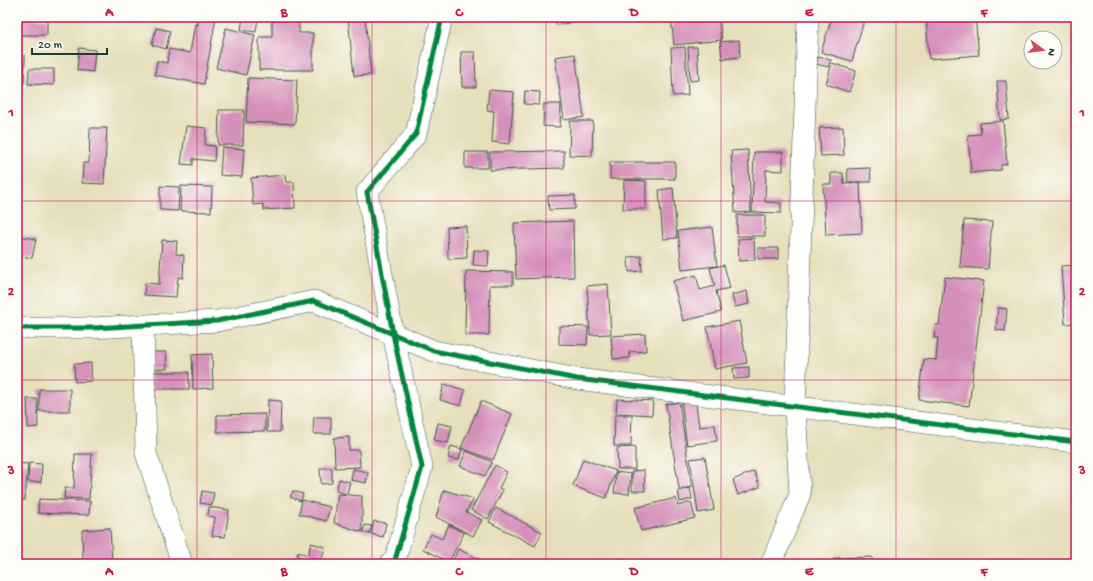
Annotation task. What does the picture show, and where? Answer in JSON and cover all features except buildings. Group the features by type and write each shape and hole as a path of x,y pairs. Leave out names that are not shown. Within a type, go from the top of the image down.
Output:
{"street":[{"path":"390,564 395,560 422,467 393,334 367,192 416,134 442,17"},
{"path":"772,564 800,494 795,407 808,17"},
{"path":"17,328 93,328 217,321 314,301 434,351 577,379 1076,442"},
{"path":"143,325 146,453 182,564"}],"cycle path":[{"path":"390,564 395,560 422,467 393,334 367,192 416,134 442,17"},
{"path":"17,328 93,328 217,321 314,301 434,351 577,379 1076,442"}]}
